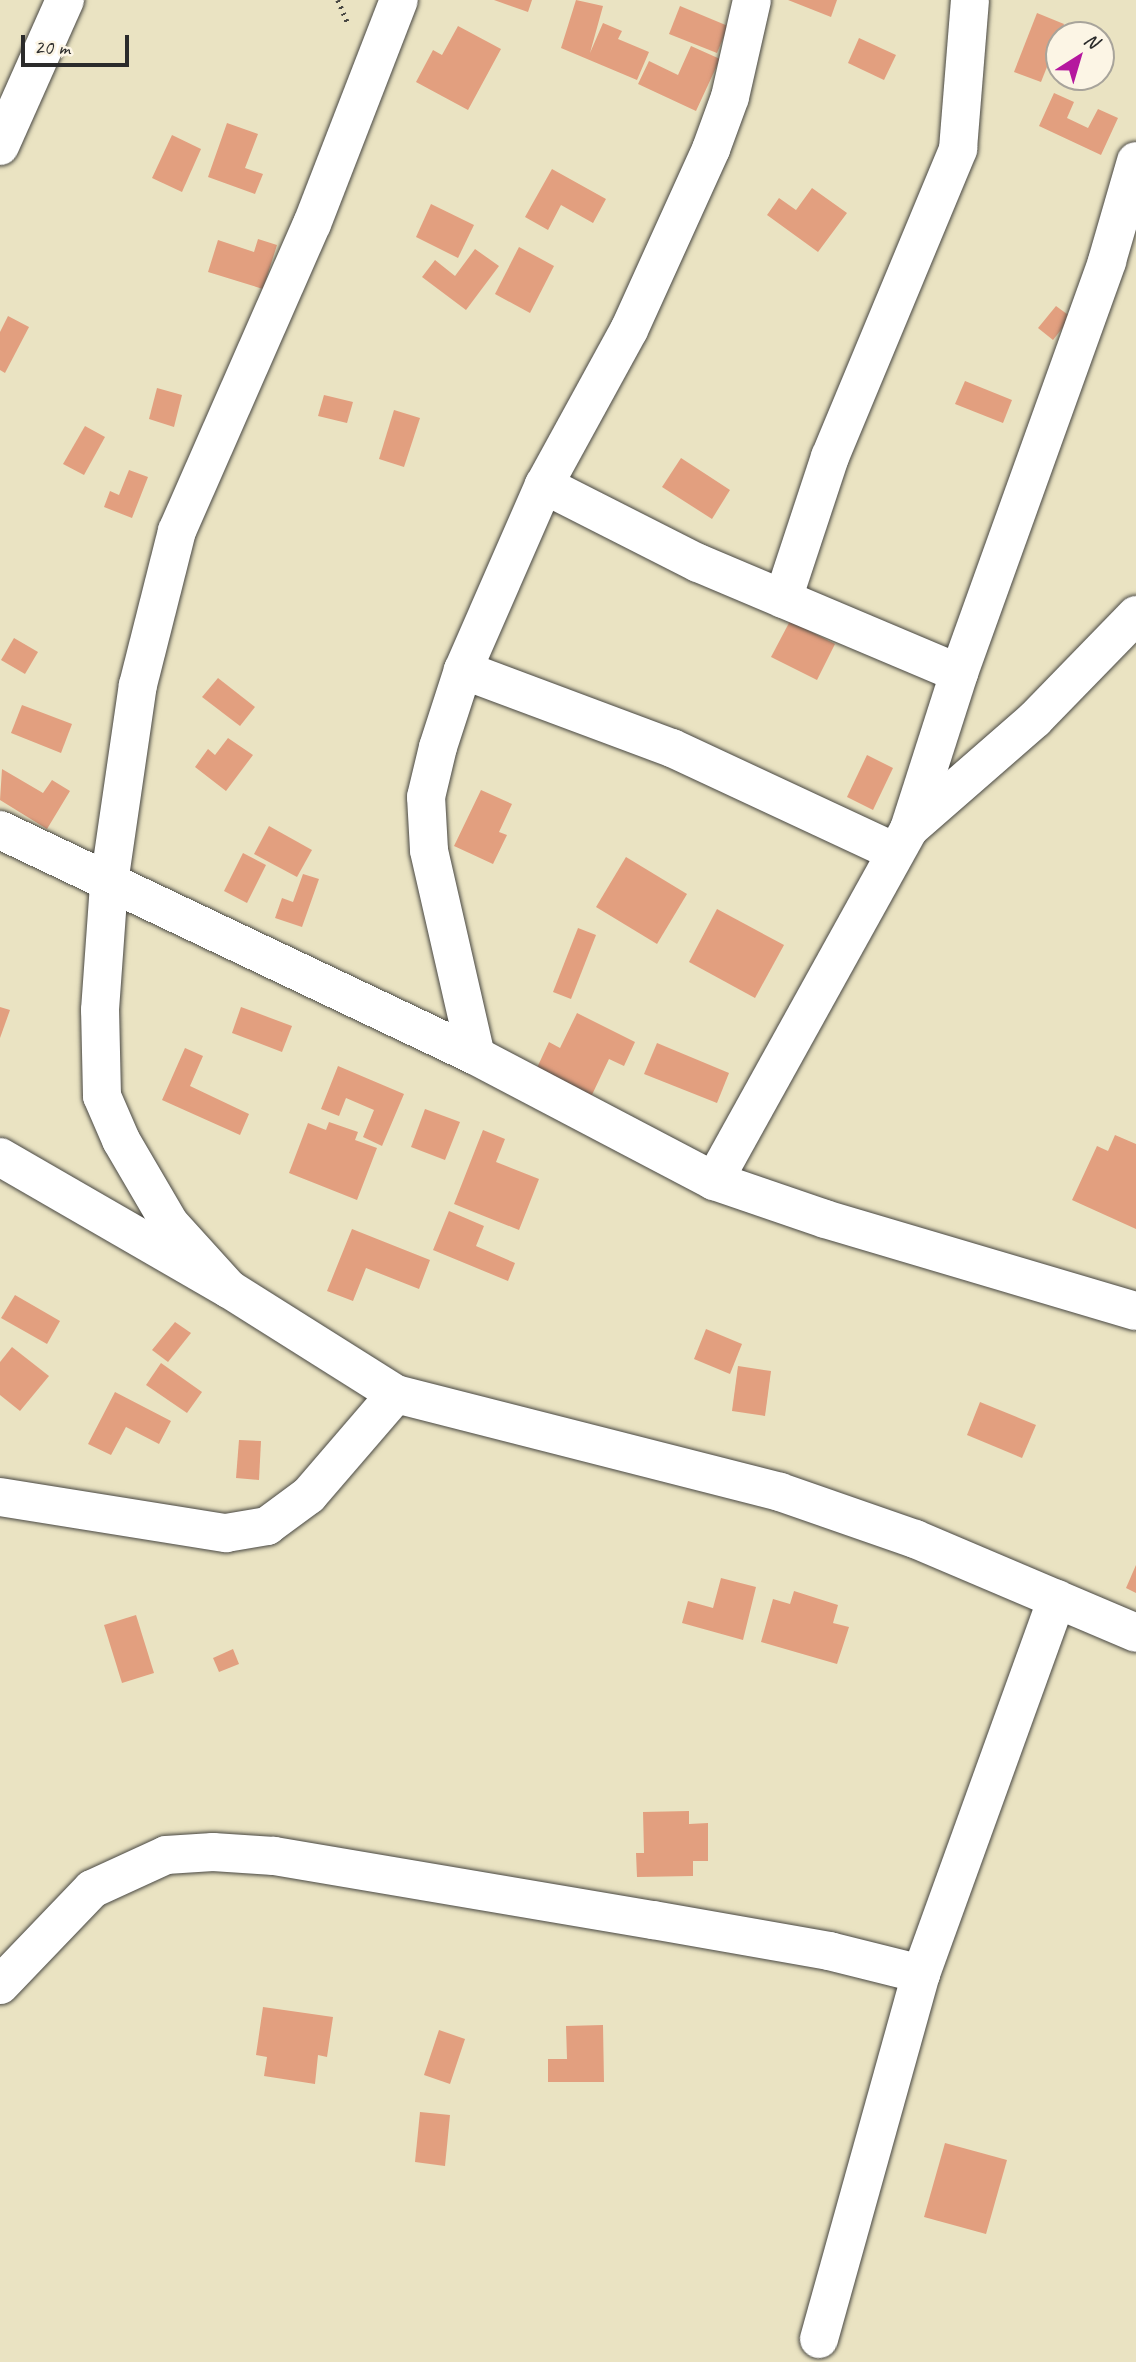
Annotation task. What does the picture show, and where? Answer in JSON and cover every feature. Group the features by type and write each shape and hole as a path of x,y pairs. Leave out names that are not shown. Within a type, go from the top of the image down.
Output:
{"street":[{"path":"0,146 9,100 65,0"},
{"path":"229,1289 170,1224 121,1140 102,1096 100,1010 109,883 138,685 177,531 312,224 399,0"},
{"path":"476,1056 429,849 426,797 463,670 544,485 629,330 711,149 730,97 752,0"},
{"path":"783,598 830,457 958,149 970,0"},
{"path":"714,1181 902,840 1107,261 1136,162"},
{"path":"544,485 698,563 959,673"},
{"path":"902,840 1035,719 1136,615"},
{"path":"463,670 672,748 902,840"},
{"path":"0,830 476,1056 714,1181 824,1219 1136,1311"},
{"path":"0,1157 229,1289 396,1394 780,1492 915,1539 1136,1633"},
{"path":"0,1497 226,1533 267,1526 309,1495 396,1394"},
{"path":"819,2339 921,1974 1057,1599"},
{"path":"0,1985 92,1889 166,1855 213,1852 274,1856 653,1920 829,1951 921,1974"}],"building":[{"path":"494,0 532,0 528,12"},
{"path":"576,0 603,6 590,53 603,23 622,31 618,39 649,52 637,80 561,48"},
{"path":"788,0 837,0 831,17"},
{"path":"680,6 728,26 717,53 669,34"},
{"path":"1037,13 1057,21 1045,21 1045,72 1041,82 1014,72"},
{"path":"458,26 501,49 468,110 416,82 433,50 442,55"},
{"path":"859,38 896,55 884,80 848,63"},
{"path":"691,46 720,59 696,111 638,84 649,61 678,75"},
{"path":"1054,93 1074,102 1067,118 1088,128 1098,109 1118,118 1101,155 1039,126"},
{"path":"227,123 258,134 245,168 263,174 255,194 208,177"},
{"path":"172,135 201,149 182,192 152,178"},
{"path":"552,169 606,199 593,223 561,205 548,230 525,217"},
{"path":"812,188 847,213 818,252 767,215 779,198 796,210"},
{"path":"431,204 474,225 458,258 416,237"},
{"path":"258,239 277,245 263,289 208,272 218,240 254,252"},
{"path":"519,247 554,266 530,313 495,294"},
{"path":"475,249 499,266 466,310 422,277 435,260 455,276"},
{"path":"1056,306 1071,317 1053,340 1038,328"},
{"path":"8,316 29,327 5,373 0,370 0,332"},
{"path":"965,381 1012,400 1003,423 955,404"},
{"path":"157,388 182,395 174,427 149,419"},
{"path":"324,395 353,402 347,423 318,416"},
{"path":"394,410 420,418 404,467 379,459"},
{"path":"85,426 105,437 84,475 63,464"},
{"path":"681,458 730,490 712,519 662,487"},
{"path":"129,470 148,477 132,518 104,507 110,491 119,495"},
{"path":"790,621 835,644 817,680 771,657"},
{"path":"14,638 38,652 25,674 1,660"},
{"path":"218,678 255,707 240,726 202,697"},
{"path":"22,705 72,724 61,753 11,733"},
{"path":"228,738 253,755 226,791 195,767 208,749 215,755"},
{"path":"867,755 893,768 873,810 847,797"},
{"path":"2,769 43,793 52,780 70,791 47,829 0,800"},
{"path":"481,790 512,804 499,832 507,835 493,864 454,846"},
{"path":"269,826 312,850 297,877 254,854"},
{"path":"243,853 266,865 247,903 224,891"},
{"path":"626,857 687,894 657,944 596,907"},
{"path":"303,874 319,879 302,927 275,918 282,898 293,902"},
{"path":"717,909 784,945 755,998 689,962"},
{"path":"578,928 596,935 571,999 553,992"},
{"path":"0,1007 10,1010 0,1038"},
{"path":"241,1007 292,1026 282,1052 232,1033"},
{"path":"577,1013 635,1042 624,1066 609,1059 590,1099 535,1072 549,1042 560,1048"},
{"path":"657,1043 729,1073 717,1103 644,1074"},
{"path":"185,1048 203,1056 190,1086 249,1114 240,1135 162,1100"},
{"path":"338,1066 404,1094 382,1146 363,1137 374,1110 346,1098 339,1116 321,1109"},
{"path":"425,1109 460,1122 445,1160 411,1147"},
{"path":"329,1122 358,1132 355,1140 377,1148 357,1200 289,1173 308,1123 326,1130"},
{"path":"483,1130 505,1139 496,1162 539,1179 519,1230 454,1204"},
{"path":"1115,1135 1136,1144 1136,1229 1072,1200 1097,1146 1108,1151"},
{"path":"449,1211 484,1226 476,1246 515,1263 508,1281 433,1250"},
{"path":"352,1229 430,1260 419,1289 366,1268 353,1301 327,1291"},
{"path":"15,1295 60,1321 47,1344 1,1318"},
{"path":"175,1322 191,1333 168,1362 152,1350"},
{"path":"706,1329 742,1344 730,1374 694,1359"},
{"path":"12,1347 49,1376 20,1411 0,1395 0,1362"},
{"path":"161,1363 202,1392 187,1413 146,1385"},
{"path":"738,1366 771,1371 765,1416 732,1411"},
{"path":"115,1392 171,1421 159,1444 126,1427 111,1455 88,1444"},
{"path":"980,1402 1036,1425 1022,1458 967,1435"},
{"path":"239,1440 261,1441 259,1480 236,1478"},
{"path":"1136,1565 1136,1593 1126,1588"},
{"path":"721,1578 756,1587 743,1640 682,1623 688,1601 713,1608"},
{"path":"794,1591 838,1605 833,1623 849,1627 837,1664 761,1642 773,1599 790,1604"},
{"path":"136,1615 154,1673 122,1683 104,1625"},
{"path":"233,1649 239,1664 219,1672 213,1658"},
{"path":"689,1811 689,1824 708,1823 708,1861 693,1861 693,1876 637,1877 636,1853 644,1853 643,1812"},
{"path":"263,2007 333,2017 327,2057 318,2055 315,2084 264,2076 267,2057 256,2055"},
{"path":"603,2025 604,2082 548,2082 548,2059 567,2059 566,2026"},
{"path":"439,2030 465,2039 450,2084 424,2075"},
{"path":"420,2112 450,2115 445,2166 415,2162"},
{"path":"945,2143 1007,2160 986,2234 924,2217"}]}
